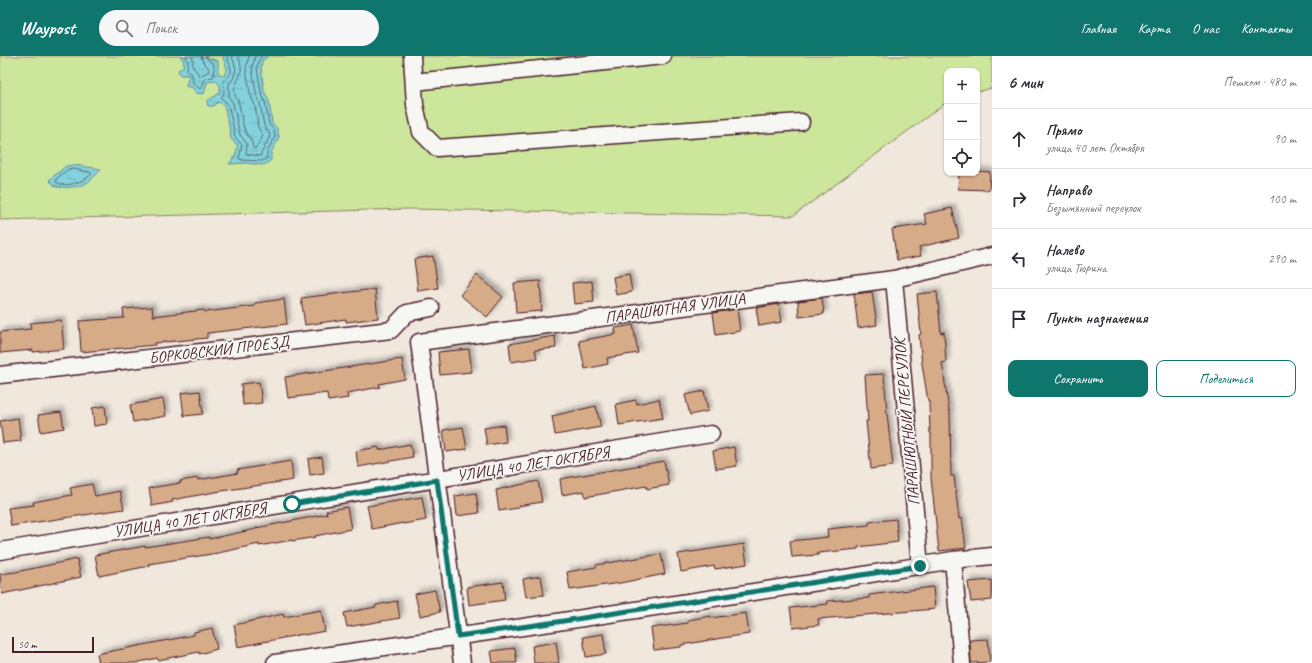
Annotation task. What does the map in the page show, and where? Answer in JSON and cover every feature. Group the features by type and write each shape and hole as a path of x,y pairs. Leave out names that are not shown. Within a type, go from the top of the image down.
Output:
{"street":[{"path":"412,56 415,105 421,132 437,148 801,122"},
{"path":"414,82 663,56"},
{"name":"ПАРАШЮТНАЯ УЛИЦА","path":"437,480 419,342 894,279 992,256"},
{"name":"ПАРАШЮТНЫЙ ПЕРЕУЛОК","path":"894,279 920,566"},
{"name":"БОРКОВСКИЙ ПРОЕЗД","path":"0,375 391,330 406,313 431,308"},
{"name":"УЛИЦА 40 ЛЕТ ОКТЯБРЯ","path":"0,551 711,434"},
{"path":"437,480 462,663"},
{"path":"275,663 564,621 953,560 992,556"},
{"path":"953,560 962,663"}],"green space":[{"path":"0,56 992,56 992,88 980,91 980,68 944,68 944,104 793,216 409,209 0,220"}],"water":[{"path":"181,56 204,57 218,61 218,73 224,76 227,68 223,56 268,56 262,61 261,68 264,91 269,101 272,123 277,128 279,137 271,153 271,160 264,165 245,163 229,164 235,156 238,146 231,139 224,105 218,102 214,106 208,106 207,101 220,93 220,85 216,81 207,82 204,94 196,93 193,88 186,86 189,75 180,75 178,70 183,67 184,62"},
{"path":"74,165 101,169 91,180 82,185 56,187 49,180 66,166"}],"building":[{"path":"980,171 990,172 989,190 958,189 959,176 980,176"},
{"path":"952,208 959,238 919,247 921,256 897,260 892,229 927,224 924,214"},
{"path":"433,256 438,288 418,291 414,259"},
{"path":"629,274 632,292 616,295 613,277"},
{"path":"477,275 503,297 487,317 460,295"},
{"path":"540,281 542,311 516,313 514,283"},
{"path":"592,281 594,302 574,304 572,283"},
{"path":"375,289 378,318 346,322 346,319 305,325 301,298"},
{"path":"872,292 877,325 858,328 854,294"},
{"path":"937,292 941,333 944,332 946,362 942,363 950,411 951,476 954,476 959,519 962,518 966,548 939,551 931,478 929,401 922,364 917,294"},
{"path":"822,298 824,314 799,317 798,301"},
{"path":"284,299 287,324 207,333 207,338 155,343 155,345 81,352 79,321 124,318 123,309 152,307 153,316 255,306 255,303"},
{"path":"779,304 782,322 759,326 756,308"},
{"path":"737,309 740,331 716,335 713,313"},
{"path":"61,320 64,349 0,353 0,332 31,329 30,323"},
{"path":"633,325 638,353 607,358 608,364 585,369 579,341 616,334 615,328"},
{"path":"555,336 556,348 535,350 537,358 511,362 509,344"},
{"path":"469,349 472,372 440,375 438,352"},
{"path":"402,359 405,379 379,384 380,387 347,393 348,398 328,401 327,393 288,398 285,377"},
{"path":"884,374 893,466 871,469 866,421 868,421 865,375"},
{"path":"259,382 262,403 243,405 241,384"},
{"path":"200,391 203,414 184,416 181,393"},
{"path":"704,391 708,411 690,415 685,395"},
{"path":"163,399 166,416 133,422 130,405"},
{"path":"659,399 663,418 619,425 616,404 636,400 637,404"},
{"path":"105,406 107,424 94,426 92,408"},
{"path":"596,406 601,427 555,435 552,416"},
{"path":"61,412 64,428 41,432 38,415"},
{"path":"18,418 21,441 3,443 0,421"},
{"path":"504,425 506,442 487,445 484,428"},
{"path":"463,427 467,449 446,452 443,430"},
{"path":"410,444 413,457 358,467 356,451 378,447 379,450"},
{"path":"734,447 737,466 716,469 713,451"},
{"path":"322,457 324,473 310,475 308,459"},
{"path":"291,461 293,480 215,492 172,500 173,502 152,506 149,488 181,483 180,481 198,478 198,480 238,473 237,470"},
{"path":"664,461 669,485 647,489 646,486 585,497 584,491 562,495 560,479"},
{"path":"538,481 542,502 499,511 496,490"},
{"path":"92,484 95,496 120,491 124,509 11,526 8,508 34,505 33,502 72,495 70,488"},
{"path":"476,493 479,513 457,516 455,496"},
{"path":"422,497 426,520 372,529 367,506"},
{"path":"347,507 351,529 315,536 316,537 259,546 259,544 218,553 148,564 149,566 99,576 95,555 209,537 209,539 327,514 326,511"},
{"path":"896,519 898,542 858,547 858,549 818,553 818,555 792,557 790,541 828,537 827,529 869,525 869,522"},
{"path":"744,544 747,564 715,569 714,566 681,572 678,554"},
{"path":"661,554 665,574 620,583 570,590 567,572 596,567 596,565"},
{"path":"77,559 81,577 2,594 0,574"},
{"path":"541,576 544,595 526,597 523,579"},
{"path":"992,580 992,600 971,602 968,582"},
{"path":"503,582 505,600 469,605 467,587"},
{"path":"933,587 935,609 818,619 819,625 793,628 790,608 828,604 827,601 869,598 869,595"},
{"path":"435,590 440,612 420,616 415,594"},
{"path":"397,601 400,618 347,627 344,613 376,607 376,605"},
{"path":"321,610 325,631 238,647 234,625 283,614 284,617"},
{"path":"746,613 749,634 681,645 681,647 654,650 651,628 688,623 688,620 711,616 711,618"},
{"path":"212,628 217,649 199,654 199,652 158,660 157,658 135,663 99,663 97,654 194,635 194,632"},
{"path":"603,634 606,654 586,657 583,637"},
{"path":"988,639 990,662 971,663 970,640"},
{"path":"556,642 559,663 534,663 532,646"},
{"path":"515,648 517,663 493,663 491,651"}],"route":[{"path":"292,504 437,480 458,636 920,566"}]}
